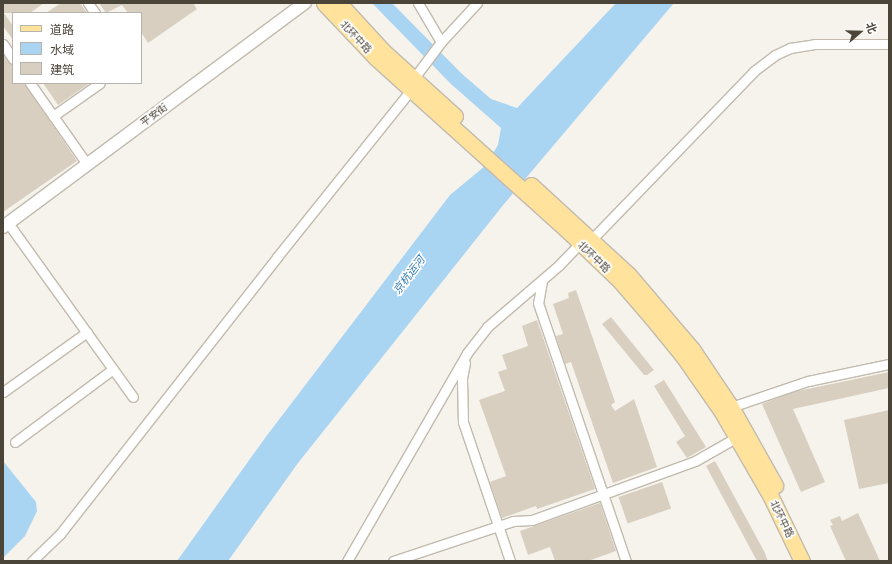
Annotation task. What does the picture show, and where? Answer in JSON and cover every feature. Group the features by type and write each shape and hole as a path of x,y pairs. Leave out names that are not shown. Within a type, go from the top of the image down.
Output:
{"main road":[{"name":"北环中路","path":"324,3 376,58 412,84"},
{"name":"北环中路","path":"339,3 412,84 586,241 629,275 660,311 692,349 731,407 760,454 813,561"},
{"name":"北环中路","path":"586,241 683,356 737,437 771,496 802,561"}],"street":[{"path":"88,3 94,12"},
{"name":"平安街","path":"6,225 305,3"},
{"path":"418,3 441,42"},
{"path":"32,561 60,534 412,84 441,42 477,3"},
{"path":"3,44 12,58"},
{"path":"347,561 467,353 487,327 586,241 754,72 775,55 790,48 815,44 889,44"},
{"path":"31,84 87,164"},
{"path":"53,116 99,84"},
{"path":"6,225 133,397"},
{"path":"542,280 538,303 626,561"},
{"path":"3,392 86,332"},
{"path":"467,353 462,379 463,422 510,561"},
{"path":"731,407 808,381 889,364"},
{"path":"15,442 113,368"},
{"path":"394,561 513,521 532,520 696,461 737,437"}],"water":[{"name":"京杭运河","path":"372,3 392,3 461,73 491,99 517,108 616,3 674,3 504,204 298,463 228,561 177,561 265,438 450,195 485,166 498,145 501,128 451,84"},
{"path":"3,461 36,502 37,511 25,536 3,558"}],"building":[{"path":"3,3 44,3 31,12 4,13 12,25 12,39 3,26"},
{"path":"61,3 80,3 86,12 48,12"},
{"path":"99,3 193,3 197,9 148,43 142,34 142,12 127,12 122,5 105,12"},
{"path":"3,55 12,65 12,84 25,84 77,161 3,212"},
{"path":"44,84 89,84 58,105"},
{"path":"576,290 615,402 611,405 615,411 634,399 657,467 613,483 571,362 565,364 556,336 563,334 553,304 569,298 568,293"},
{"path":"611,317 654,370 647,375 644,375 602,324"},
{"path":"537,320 595,489 537,509 536,506 502,518 490,482 506,476 479,400 505,391 498,372 507,369 502,355 528,346 522,326"},
{"path":"889,372 889,388 793,409 825,482 801,492 762,404 793,392"},
{"path":"664,380 706,447 687,458 676,442 685,436 654,386"},
{"path":"889,410 889,483 859,489 844,420"},
{"path":"715,461 768,561 757,561 706,466"},
{"path":"662,482 671,508 628,523 619,497"},
{"path":"600,503 616,551 588,561 555,561 550,547 528,555 520,531"},
{"path":"858,513 880,561 846,561 830,526 833,525 830,520 840,516 842,521"}]}
